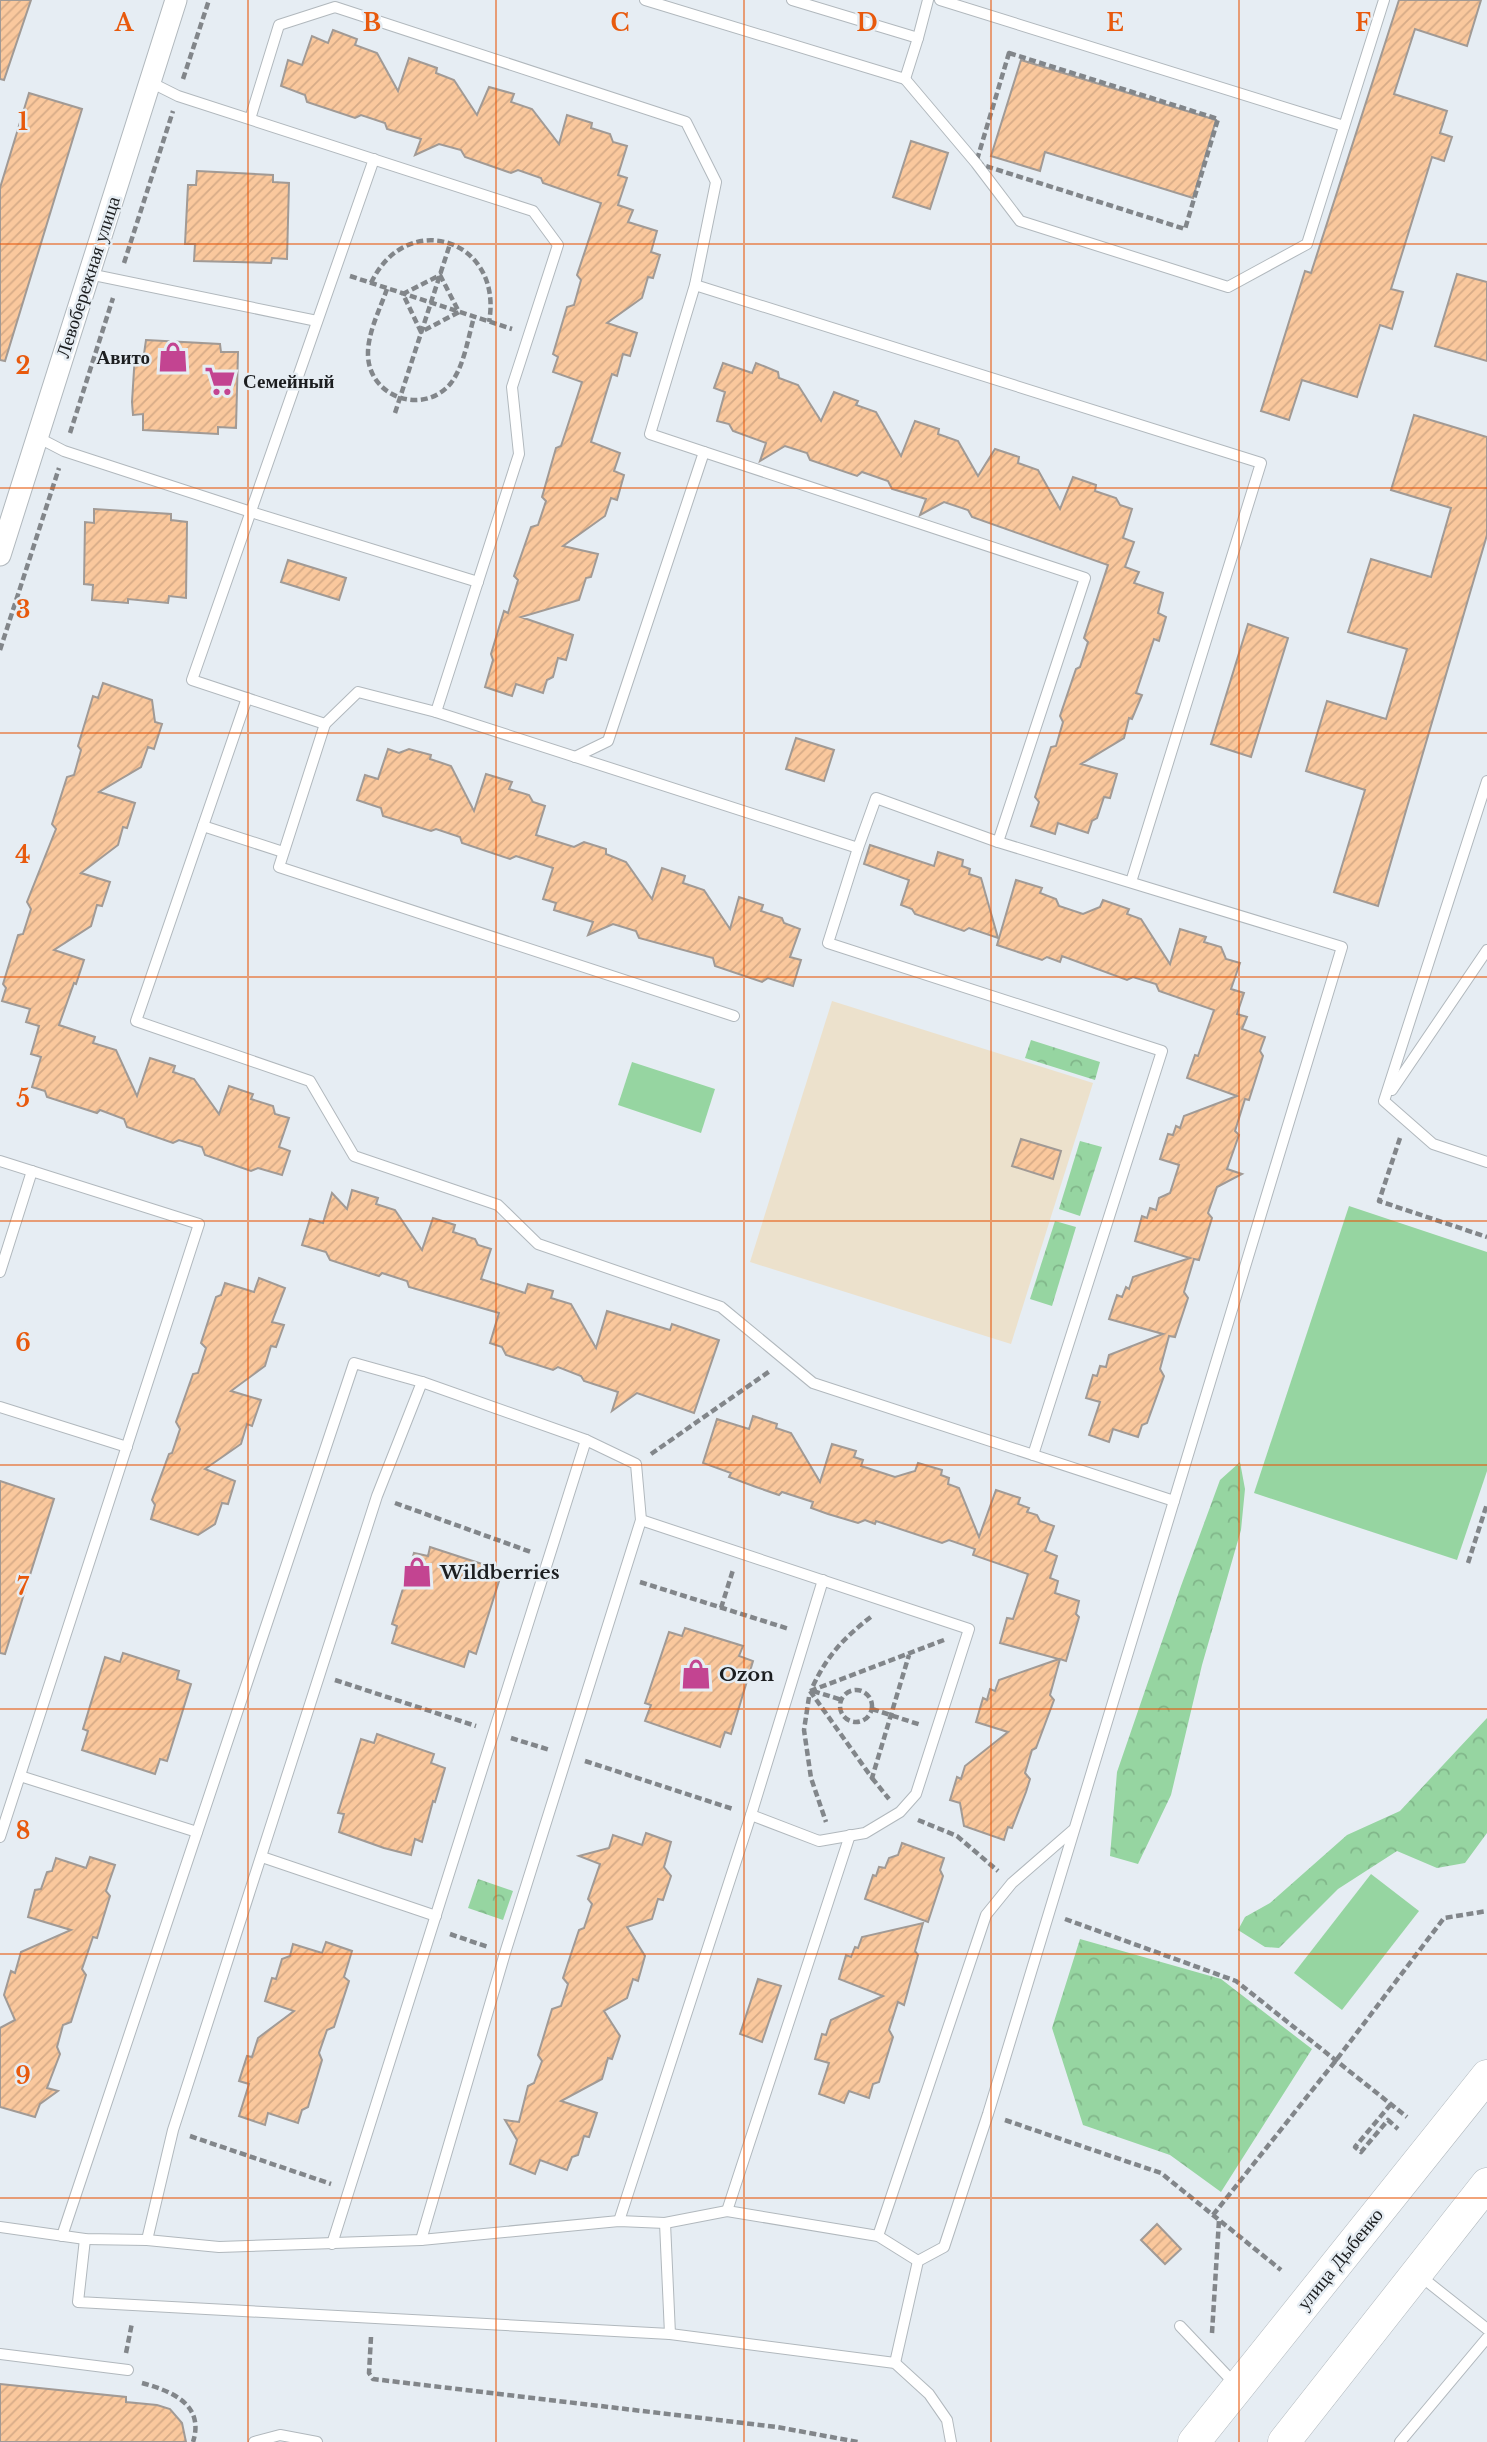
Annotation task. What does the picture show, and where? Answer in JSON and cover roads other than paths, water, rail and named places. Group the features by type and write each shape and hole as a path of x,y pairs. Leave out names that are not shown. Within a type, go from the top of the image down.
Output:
{"main road":[{"name":"улица Дыбенко","path":"1194,2442 1487,2076"},
{"path":"1284,2442 1487,2184"}],"street":[{"name":"Левобережная улица","path":"0,555 176,0"}],"lane":[{"path":"645,0 905,79 976,163 1020,221 1228,287 1307,244 1384,0"},
{"path":"792,0 918,38"},
{"path":"905,79 928,0"},
{"path":"940,0 1344,126"},
{"path":"250,120 279,25 335,7 686,122 716,182 695,285 650,434 1085,578 998,842"},
{"path":"150,82 178,96 533,211 558,246 512,387 519,454 436,712"},
{"path":"325,724 192,680 374,159"},
{"path":"89,274 317,321"},
{"path":"695,285 1261,463 1131,882"},
{"path":"37,437 64,451 478,582"},
{"path":"575,757 608,741 704,452"},
{"path":"734,1016 279,867 325,724 358,692 436,712 858,848"},
{"path":"247,698 136,1021 310,1081 354,1156 498,1205 538,1244 721,1307 813,1383 1174,1501"},
{"path":"1384,1101 1482,808 1487,781"},
{"path":"895,2363 918,2262 944,2247 988,2114 1342,947 998,842 876,798 828,943 1162,1051 1033,1455"},
{"path":"203,826 283,852"},
{"path":"1384,1101 1487,950"},
{"path":"1384,1101 1433,1144 1487,1162"},
{"path":"0,1161 199,1224 0,1837"},
{"path":"0,1272 32,1171"},
{"path":"62,2236 354,1363 422,1382 586,1440 636,1464 641,1520 505,1952 421,2240"},
{"path":"147,2240 173,2130 377,1496 422,1382"},
{"path":"0,1407 127,1447"},
{"path":"332,2245 586,1440"},
{"path":"641,1520 969,1629 916,1794 900,1812 865,1833 819,1841 751,1815"},
{"path":"619,2221 751,1815 822,1580"},
{"path":"20,1776 197,1832"},
{"path":"878,2236 986,1915 1013,1883 1073,1830"},
{"path":"727,2211 850,1835"},
{"path":"262,1857 436,1916"},
{"path":"0,2227 85,2239 147,2240 219,2247 332,2245 421,2240 619,2221 665,2223 727,2211 878,2236 918,2262"},
{"path":"665,2223 670,2334"},
{"path":"85,2239 78,2302 670,2334 895,2363 929,2394 947,2420 951,2442"},
{"path":"1416,2273 1487,2329"},
{"path":"1180,2326 1238,2387"},
{"path":"1400,2442 1487,2337"},
{"path":"0,2354 128,2370"},
{"path":"254,2442 280,2435 317,2442"}],"place":[{"name":"Авито","path":"173,357"},
{"name":"Семейный","path":"220,381"},
{"name":"Wildberries","path":"417,1572"},
{"name":"Ozon","path":"696,1674"}]}
